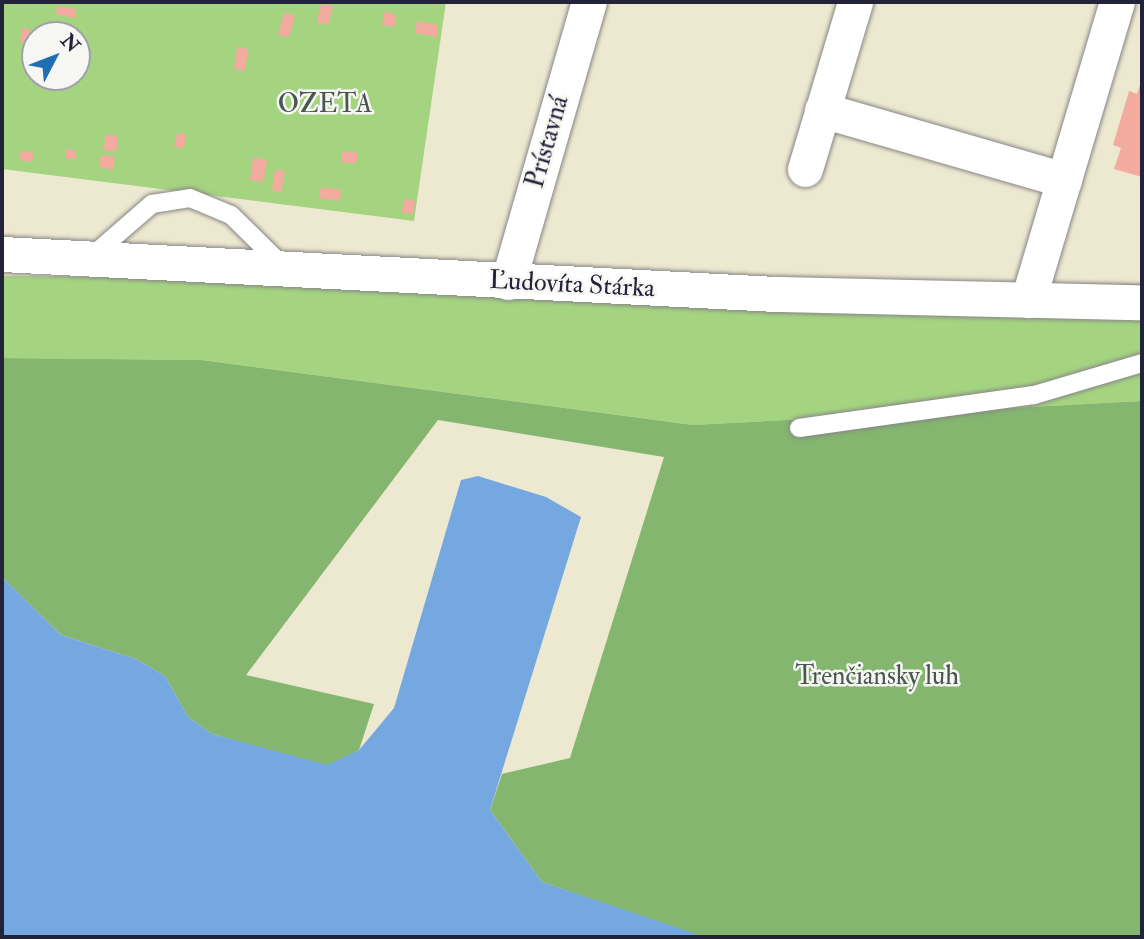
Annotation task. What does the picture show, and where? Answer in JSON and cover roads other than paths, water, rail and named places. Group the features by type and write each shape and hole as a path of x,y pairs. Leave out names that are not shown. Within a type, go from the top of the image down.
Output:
{"street":[{"name":"Prístavná","path":"508,282 589,2"},
{"path":"805,169 855,2"},
{"path":"1028,300 1117,2"},
{"path":"822,110 1064,180"},
{"name":"Ľudovíta Stárka","path":"2,254 289,272 508,282 1142,302"}],"lane":[{"path":"88,260 152,204 190,198 231,215 289,272"},
{"path":"799,428 1034,395 1142,363"}],"water":[{"path":"478,476 546,497 581,517 490,810 542,882 705,937 2,937 2,577 61,635 136,659 165,676 188,717 212,734 327,765 359,750 394,708 461,480"}],"park label":[{"name":"OZETA","path":"325,105"},
{"name":"Trenčiansky luh","path":"877,677"}]}
